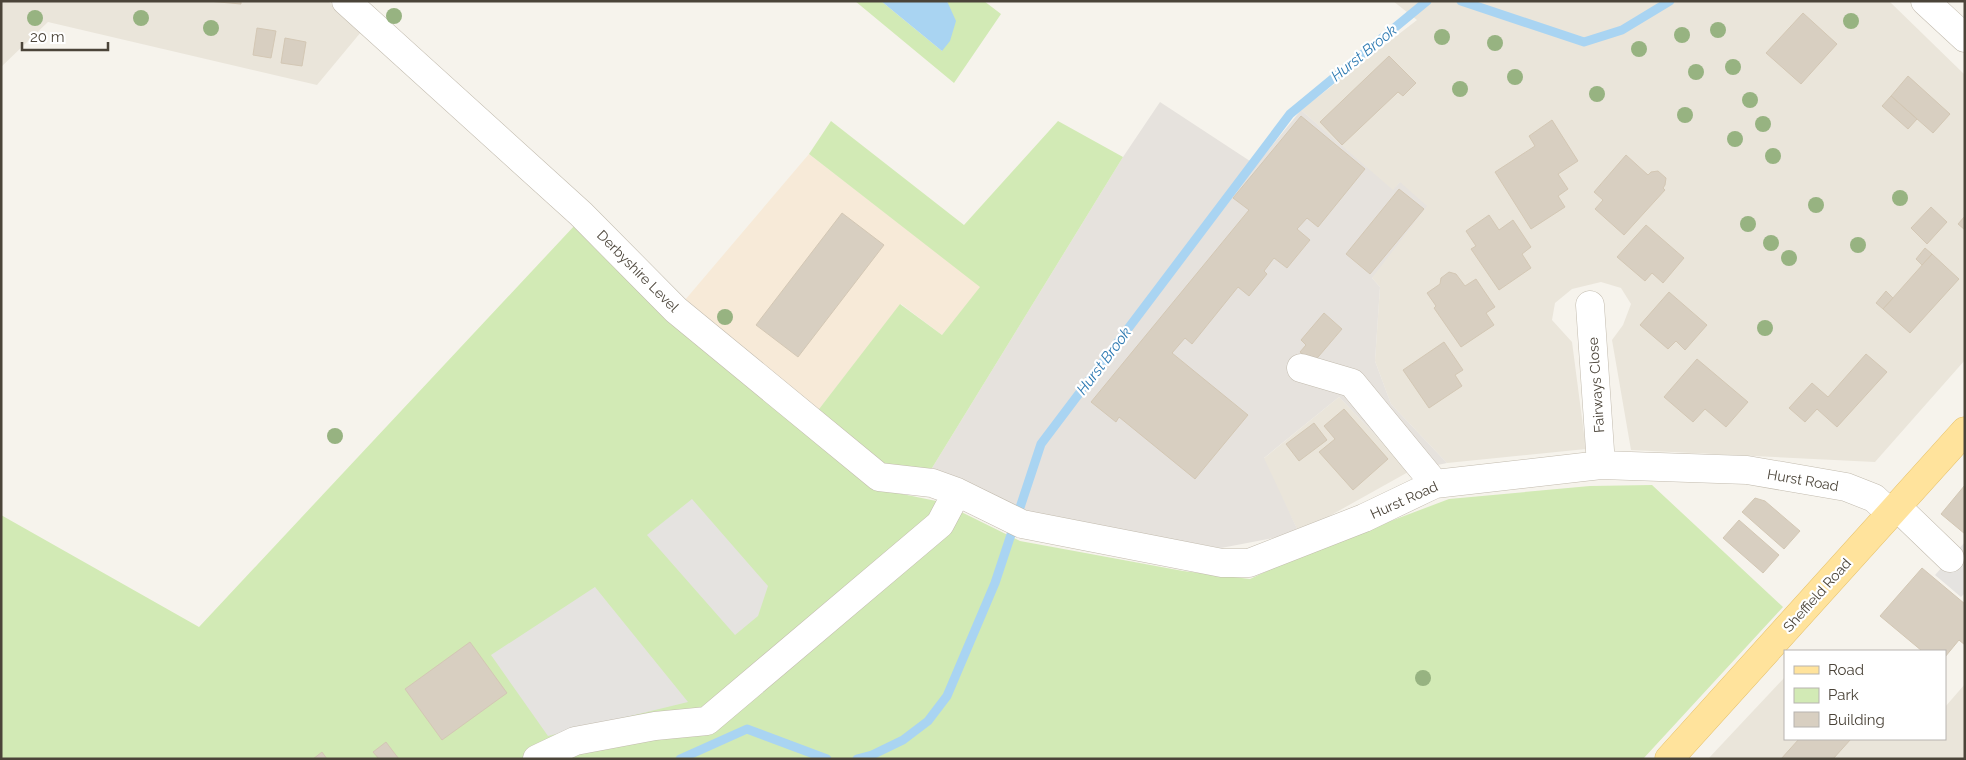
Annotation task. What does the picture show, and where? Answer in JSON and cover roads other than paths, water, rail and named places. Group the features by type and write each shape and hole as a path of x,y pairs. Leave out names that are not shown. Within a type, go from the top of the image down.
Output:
{"main road":[{"name":"Sheffield Road","path":"1669,759 1965,431"}],"street":[{"name":"Derbyshire Level","path":"346,1 581,214 676,310 879,477 932,483 967,497"},
{"path":"1925,1 1965,38"},
{"name":"Fairways Close","path":"1590,305 1601,465"},
{"path":"1301,368 1352,383 1435,484"},
{"name":"Hurst Road","path":"967,497 1022,524 1222,563 1249,563 1364,518 1435,484 1601,465 1747,470 1846,487 1874,498 1893,510 1950,558"},
{"path":"537,759 575,741 655,726 707,721 940,524 967,497"}],"water":[{"path":"881,1 947,1 956,21 950,41 942,51"}],"waterway":[{"name":"Hurst Brook","path":"857,759 872,755 903,740 928,721 947,696 995,583 1041,444 1290,114 1427,1"},
{"name":"Hurst Brook","path":"1461,1 1584,42 1622,30 1670,1"},
{"name":"Hurst Brook","path":"680,759 747,729 827,759"}]}
